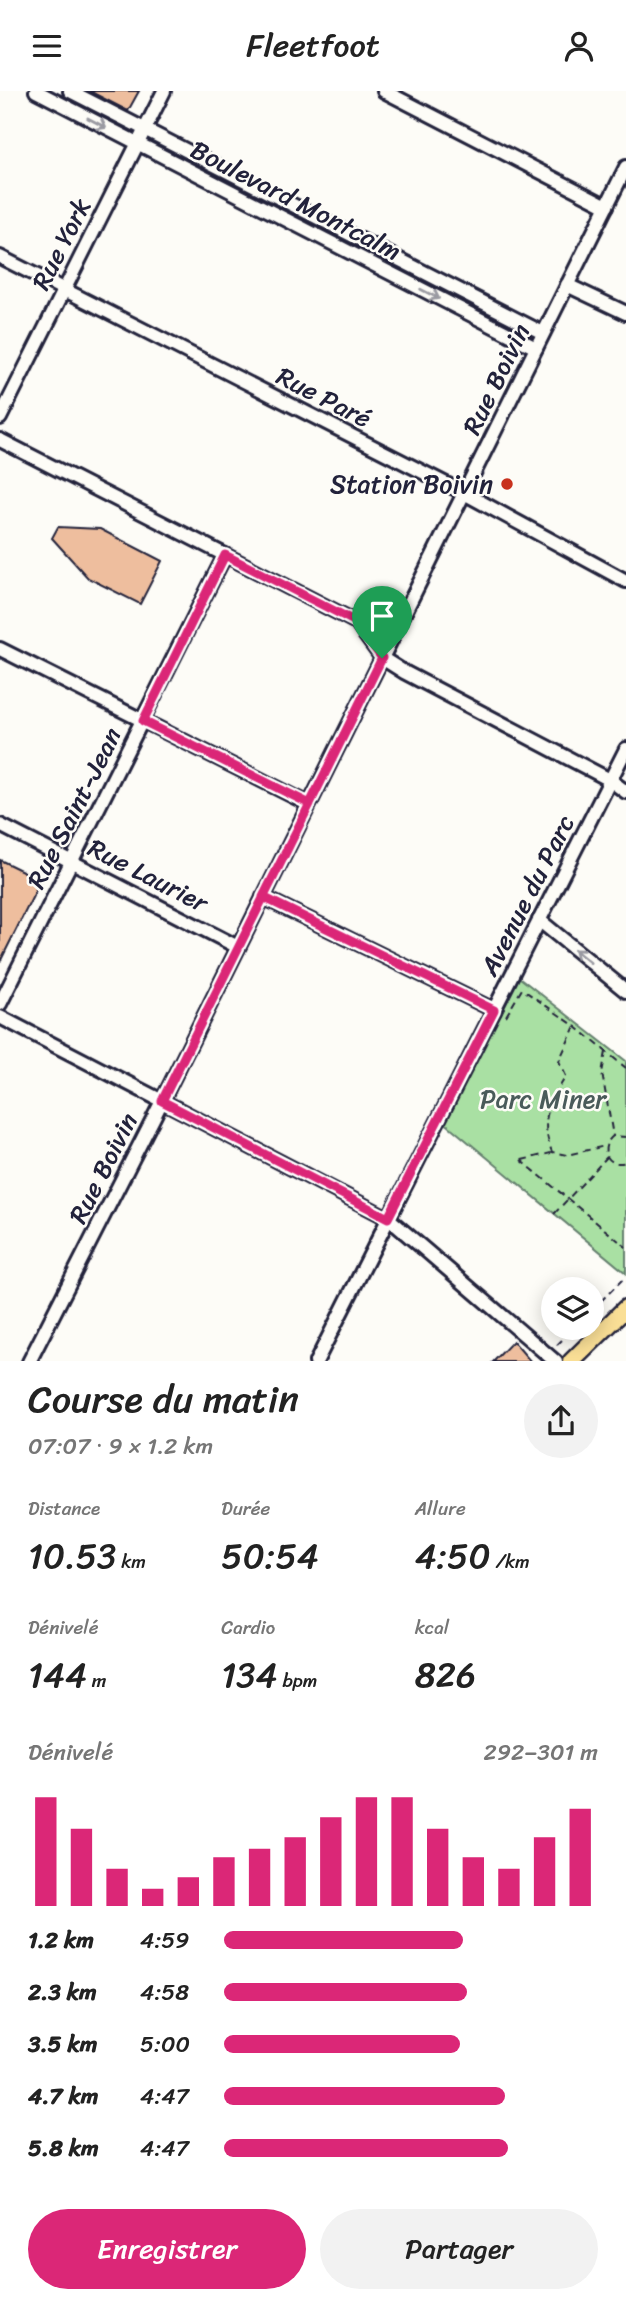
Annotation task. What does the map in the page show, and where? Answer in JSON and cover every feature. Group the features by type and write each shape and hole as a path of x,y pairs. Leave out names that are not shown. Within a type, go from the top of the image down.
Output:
{"main road":[{"path":"571,1361 626,1308"}],"street":[{"name":"Boulevard Montcalm","path":"36,91 536,348"},
{"name":"Boulevard Montcalm","path":"70,91 543,333"},
{"name":"Rue York","path":"0,418 163,91"},
{"path":"384,91 607,206"},
{"name":"Rue Boivin","path":"29,1361 239,947 626,167"},
{"name":"Rue Paré","path":"0,257 464,493 626,582"},
{"path":"567,285 626,313"},
{"path":"0,440 356,622 382,658 404,672 610,780 626,792"},
{"name":"Rue Saint-Jean","path":"0,1004 225,555"},
{"path":"0,649 310,804"},
{"name":"Avenue du Parc","path":"317,1361 626,749"},
{"name":"Rue Laurier","path":"0,825 239,947"},
{"path":"263,897 494,1010"},
{"path":"539,920 626,992"},
{"path":"0,1017 388,1218 552,1358"}],"path":[{"path":"494,1010 508,1016 522,989 575,1026 626,1068"},
{"path":"552,1152 545,1133 547,1110 566,1076 559,1061 575,1026"},
{"path":"606,1052 602,1073 613,1136 605,1146 567,1155 552,1152 522,1160 626,1247"},
{"path":"613,1136 626,1137"},
{"path":"605,1146 607,1157 616,1163 626,1162"},
{"path":"554,1214 607,1157"},
{"path":"604,1298 626,1276"},
{"path":"552,1358 565,1340"}],"green space":[{"name":"Parc Miner","path":"515,974 626,1061 626,1273 443,1121"}],"building":[{"path":"89,91 139,91 128,111"},
{"path":"58,527 100,529 162,561 140,604 88,578 52,538"},
{"path":"0,860 41,880 0,962"},
{"path":"513,1341 530,1361 494,1361"}],"place":[{"name":"Station Boivin","path":"507,484"}],"route":[{"path":"382,658 310,804 263,897 162,1101 388,1218 494,1010 263,897 310,804 143,721 225,555 356,622 382,658"}]}
